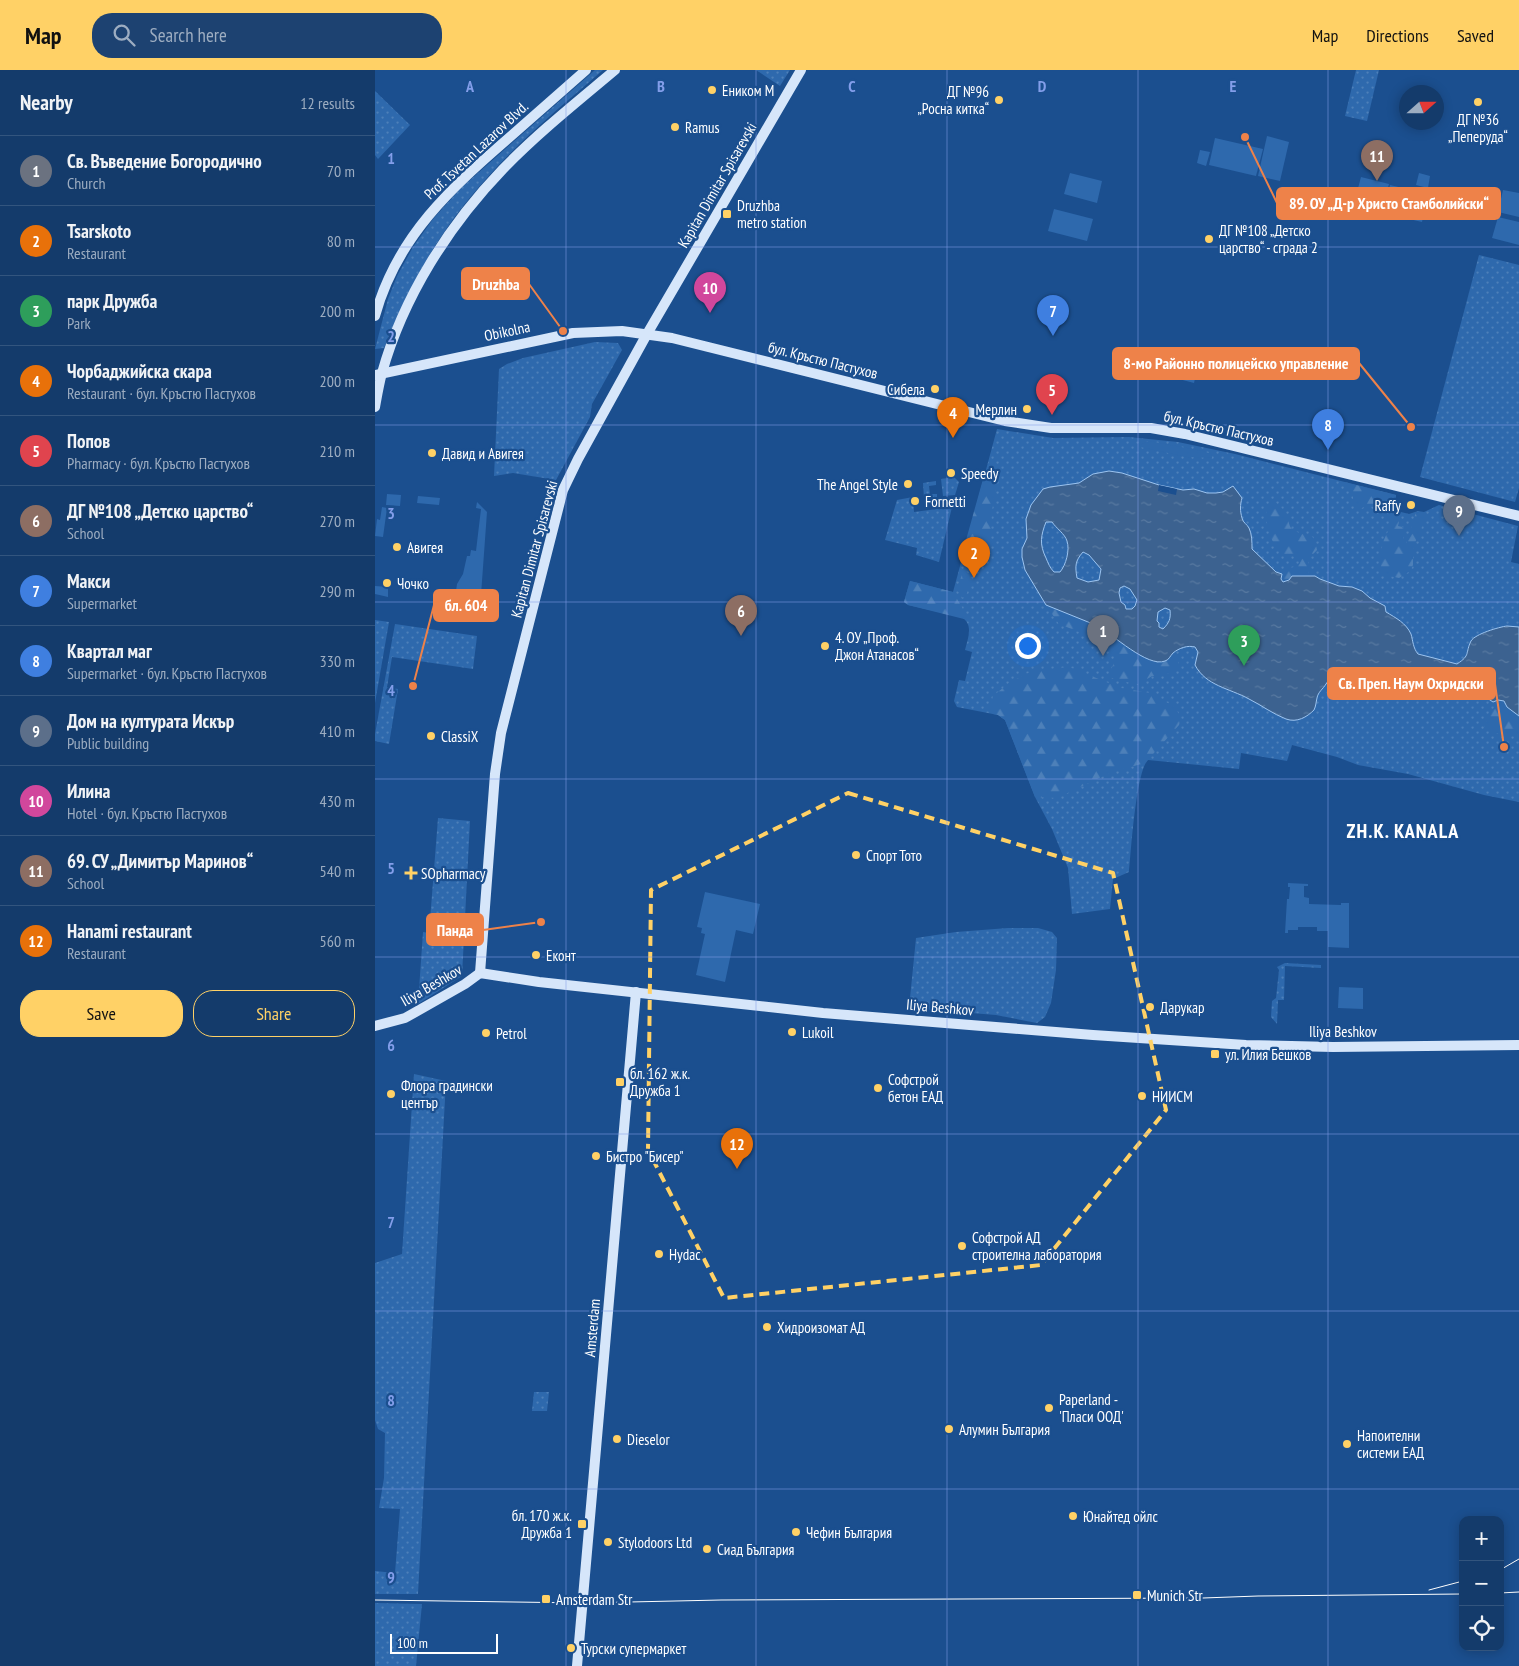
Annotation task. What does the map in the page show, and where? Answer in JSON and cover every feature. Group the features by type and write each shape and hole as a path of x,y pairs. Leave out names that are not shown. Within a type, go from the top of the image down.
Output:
{"street":[{"name":"Prof. Tsvetan Lazarov Blvd.","path":"375,316 385,285 401,256 417,229 441,200 586,70"},
{"path":"375,407 379,374 405,312 444,242 491,182 514,158 615,70"},
{"name":"Kapitan Dimitar Spisarevski","path":"480,973 497,750 558,509 568,479 647,334 801,70"},
{"name":"Obikolna","path":"379,374 573,333 614,331 647,334"},
{"name":"бул. Кръстю Пастухов","path":"647,334 728,351 1005,421 1051,428 1151,428 1185,434 1519,516"},
{"name":"Iliya Beshkov","path":"375,1026 405,1018 465,984 480,973 539,982 823,1013 1119,1037 1246,1045 1333,1047 1519,1045"},
{"name":"Amsterdam","path":"577,1666 636,992"}],"highlighted area":[{"path":"848,793 1113,873 1166,1110 1041,1265 724,1298 648,1150 651,890"}],"green space":[{"path":"595,70 603,70 499,164 454,218 415,281 384,348 375,349 388,299 397,276 413,247 433,219 461,188"},
{"path":"756,70 790,70 780,86"},
{"path":"1356,70 1379,70 1367,121 1345,116"},
{"path":"375,91 410,125 378,159 375,155"},
{"path":"1267,136 1289,142 1280,181 1258,176"},
{"path":"1215,138 1263,149 1256,176 1209,165"},
{"path":"1200,150 1210,152 1206,166 1197,163"},
{"path":"1070,173 1102,181 1097,203 1064,194"},
{"path":"1419,173 1430,176 1428,188 1416,185"},
{"path":"1361,177 1389,184 1385,199 1357,192"},
{"path":"1390,185 1428,194 1422,222 1383,213"},
{"path":"1503,190 1519,193 1519,217 1498,212"},
{"path":"1054,209 1093,219 1087,241 1048,231"},
{"path":"1498,217 1519,222 1519,245 1492,238"},
{"path":"1479,255 1519,265 1519,488 1515,502 1420,477"},
{"path":"595,342 618,343 622,350 592,404 590,417 556,480 513,473 494,476 499,369 523,358"},
{"path":"1169,353 1199,361 1194,383 1164,375"},
{"path":"997,429 1053,438 1129,437 1178,442 1235,454 1396,495 1396,508 1401,512 1409,514 1418,511 1424,512 1439,505 1518,526 1511,562 1519,564 1519,802 1484,795 1408,774 1358,765 1337,757 1292,745 1287,761 1241,753 1239,769 1148,760 1140,779 1137,795 1129,872 1113,879 1110,909 1072,914 1068,868 1052,829 1035,797 1005,720 998,715 957,707 954,701 959,680 965,681 972,652 965,650 969,632 968,623 961,617 908,605 904,602 910,581 953,592"},
{"path":"1149,441 1203,451 1211,454 1212,458 1187,457 1140,447"},
{"path":"990,468 995,471 999,478 992,515 991,554 969,563 961,558 985,472"},
{"path":"954,477 959,482 955,495 943,496 941,479"},
{"path":"936,481 936,485 929,486 930,494 937,494 937,497 924,498 923,483"},
{"path":"1344,482 1396,495 1395,503 1385,510 1367,505 1362,508 1356,508 1353,505 1352,492"},
{"path":"387,494 401,495 400,506 386,505"},
{"path":"418,496 440,498 439,505 417,503"},
{"path":"913,497 914,512 952,507 939,562 916,555 917,548 885,540 897,500"},
{"path":"477,502 487,512 481,595 456,591 457,584 463,574 467,556 470,556 471,550 476,551 481,509 476,508"},
{"path":"1275,502 1285,512 1292,529 1314,538 1317,550 1309,561 1309,575 1292,576 1289,580 1283,582 1280,579 1285,571 1298,566 1300,563 1296,557 1285,556 1272,541 1266,513 1267,506"},
{"path":"382,507 387,508 383,537 375,536 377,519 380,520"},
{"path":"1396,508 1401,512 1398,526 1406,528 1402,543 1406,544 1416,512 1424,512 1425,515 1413,551 1413,565 1410,571 1399,578 1382,574 1381,562 1382,547 1390,525 1389,512"},
{"path":"963,571 971,575 967,593 963,598 957,590"},
{"path":"910,581 953,592 968,618 964,619 908,605 904,602"},
{"path":"375,586 388,587 388,597 375,594"},
{"path":"1046,605 1098,626 1121,644 1157,663 1170,658 1173,653 1175,658 1179,660 1177,670 1162,676 1152,676 1138,685 1108,677 1116,658 1108,644 1097,642 1091,644 1087,635 1059,624"},
{"path":"375,620 389,622 375,703"},
{"path":"395,624 477,636 473,669 392,657 387,687 398,689 389,744 375,741 375,734"},
{"path":"1069,667 1121,688 1150,693 1175,707 1181,718 1179,725 1145,763 1112,772 1057,798 1035,797 1005,720 993,714 990,707 993,696 1009,683 1032,671"},
{"path":"1498,700 1504,701 1519,716 1519,738 1512,733 1509,737 1496,733 1484,726"},
{"path":"438,818 470,821 462,976 418,1004 423,932 429,933"},
{"path":"1288,883 1308,884 1308,886 1304,886 1304,897 1309,898 1309,904 1341,905 1341,903 1349,903 1349,948 1328,947 1328,931 1317,931 1317,927 1298,927 1298,930 1288,930 1288,933 1285,933 1287,899 1289,899 1290,887 1288,887"},
{"path":"705,892 760,904 753,934 736,930 725,982 696,975 705,934 701,933 702,928 697,927"},
{"path":"1038,928 1052,932 1057,938 1056,970 1051,1003 1045,1017 1037,1023 996,1015 909,1008 916,938 956,932"},
{"path":"1285,963 1321,965 1321,968 1285,966 1284,1000 1278,1000 1277,1024 1271,1017 1272,1001 1276,998 1279,970 1277,967"},
{"path":"1339,987 1363,988 1363,1009 1338,1008"},
{"path":"414,1074 446,1081 418,1594 375,1594 375,1571 395,1573 400,1509 379,1508 384,1478 385,1433 378,1429 375,1420 375,1263 402,1254"},
{"path":"534,1392 549,1392 547,1411 532,1411"},
{"path":"375,1603 422,1604 416,1666 375,1666"}],"water":[{"path":"1109,471 1122,473 1159,485 1183,490 1194,489 1207,493 1223,492 1233,486 1242,498 1241,515 1250,530 1252,549 1276,572 1282,574 1281,579 1283,582 1289,580 1292,576 1315,576 1339,586 1352,587 1362,591 1385,606 1386,612 1406,627 1411,634 1418,654 1457,664 1466,656 1473,638 1488,631 1507,626 1519,627 1519,716 1507,707 1504,701 1498,700 1493,702 1487,698 1485,692 1481,689 1474,690 1466,685 1425,678 1423,673 1411,669 1395,677 1370,679 1365,682 1358,682 1346,677 1339,671 1336,672 1332,674 1318,694 1314,710 1301,719 1290,720 1276,715 1254,701 1205,678 1195,665 1198,652 1195,647 1181,648 1165,661 1149,660 1098,626 1046,605 1025,570 1022,557 1022,549 1027,538 1026,519 1031,505 1043,489 1079,483 1093,474","holes":["1046,522 1052,522 1067,541 1067,557 1060,572 1054,572 1049,565 1042,548 1042,535","1083,552 1089,555 1101,569 1099,580 1088,582 1077,578 1076,564","1124,586 1130,589 1137,600 1132,609 1126,609 1125,605 1121,602 1120,588","1165,608 1170,610 1169,621 1163,629 1159,627 1157,621 1158,612"]}],"pier":[{"path":"1159,485 1177,489 1176,495 1158,491"}],"tram line":[{"path":"1504,1568 1519,1559"},
{"path":"1429,1590 1459,1582"},
{"path":"1504,1593 1519,1592"},
{"path":"375,1600 583,1603 721,1600 1203,1598 1459,1594"}],"place":[{"name":"Еником М","path":"712,90"},
{"name":"ДГ №96 „Росна китка“","path":"999,100"},
{"name":"ДГ №36 „Пеперуда“","path":"1478,102"},
{"name":"Ramus","path":"675,127"},
{"name":"89. ОУ „Д-р Христо Стамболийски“","path":"1245,137"},
{"name":"69. СУ „Димитър Маринов“","path":"1377,181"},
{"name":"Druzhba metro station","path":"727,214"},
{"name":"ДГ №108 „Детско царство“ - сграда 2","path":"1209,239"},
{"name":"Илина","path":"710,313"},
{"name":"Druzhba","path":"563,331"},
{"name":"Макси","path":"1053,336"},
{"name":"Сибела","path":"935,389"},
{"name":"Мерлин","path":"1027,409"},
{"name":"Попов","path":"1052,415"},
{"name":"8-мо Районно полицейско управление","path":"1411,427"},
{"name":"Чорбаджийска скара","path":"953,438"},
{"name":"Квартал маг","path":"1328,450"},
{"name":"Давид и Авигея","path":"432,453"},
{"name":"Speedy","path":"951,473"},
{"name":"The Angel Style","path":"908,484"},
{"name":"Fornetti","path":"915,501"},
{"name":"Raffy","path":"1411,505"},
{"name":"Дом на културата Искър","path":"1459,536"},
{"name":"Авигея","path":"397,547"},
{"name":"Tsarskoto","path":"974,578"},
{"name":"Чочко","path":"387,583"},
{"name":"ДГ №108 „Детско царство“","path":"741,636"},
{"name":"4. ОУ „Проф. Джон Атанасов“","path":"825,646"},
{"name":"Св. Въведение Богородично","path":"1103,656"},
{"name":"парк Дружба","path":"1244,666"},
{"name":"бл. 604","path":"413,686"},
{"name":"ClassiX","path":"431,736"},
{"name":"Св. Преп. Наум Охридски","path":"1504,747"},
{"name":"Спорт Тото","path":"856,855"},
{"name":"SOpharmacy","path":"411,873"},
{"name":"Панда","path":"541,922"},
{"name":"Еконт","path":"536,955"},
{"name":"Дарукар","path":"1150,1007"},
{"name":"Lukoil","path":"792,1032"},
{"name":"Petrol","path":"486,1033"},
{"name":"ул. Илия Бешков","path":"1215,1054"},
{"name":"бл. 162 ж.к. Дружба 1","path":"620,1082"},
{"name":"Софстрой бетон ЕАД","path":"878,1088"},
{"name":"Флора градински център","path":"391,1094"},
{"name":"НИИСМ","path":"1142,1096"},
{"name":"Бистро \"Бисер\"","path":"596,1156"},
{"name":"Hanami restaurant","path":"737,1169"},
{"name":"Софстрой АД строителна лаборатория","path":"962,1246"},
{"name":"Hydac","path":"659,1254"},
{"name":"Хидроизомат АД","path":"767,1327"},
{"name":"Paperland - 'Пласи ООД'","path":"1049,1408"},
{"name":"Алумин България","path":"949,1429"},
{"name":"Dieselor","path":"617,1439"},
{"name":"Напоителни системи ЕАД","path":"1347,1444"},
{"name":"Юнайтед ойлс","path":"1073,1516"},
{"name":"бл. 170 ж.к. Дружба 1","path":"582,1524"},
{"name":"Чефин България","path":"796,1532"},
{"name":"Stylodoors Ltd","path":"608,1542"},
{"name":"Сиад България","path":"707,1549"},
{"name":"Munich Str","path":"1137,1595"},
{"name":"Amsterdam Str","path":"546,1599"},
{"name":"Турски супермаркет","path":"571,1648"}],"district":[{"name":"ZH.K. KANALA","path":"1403,831"}]}
